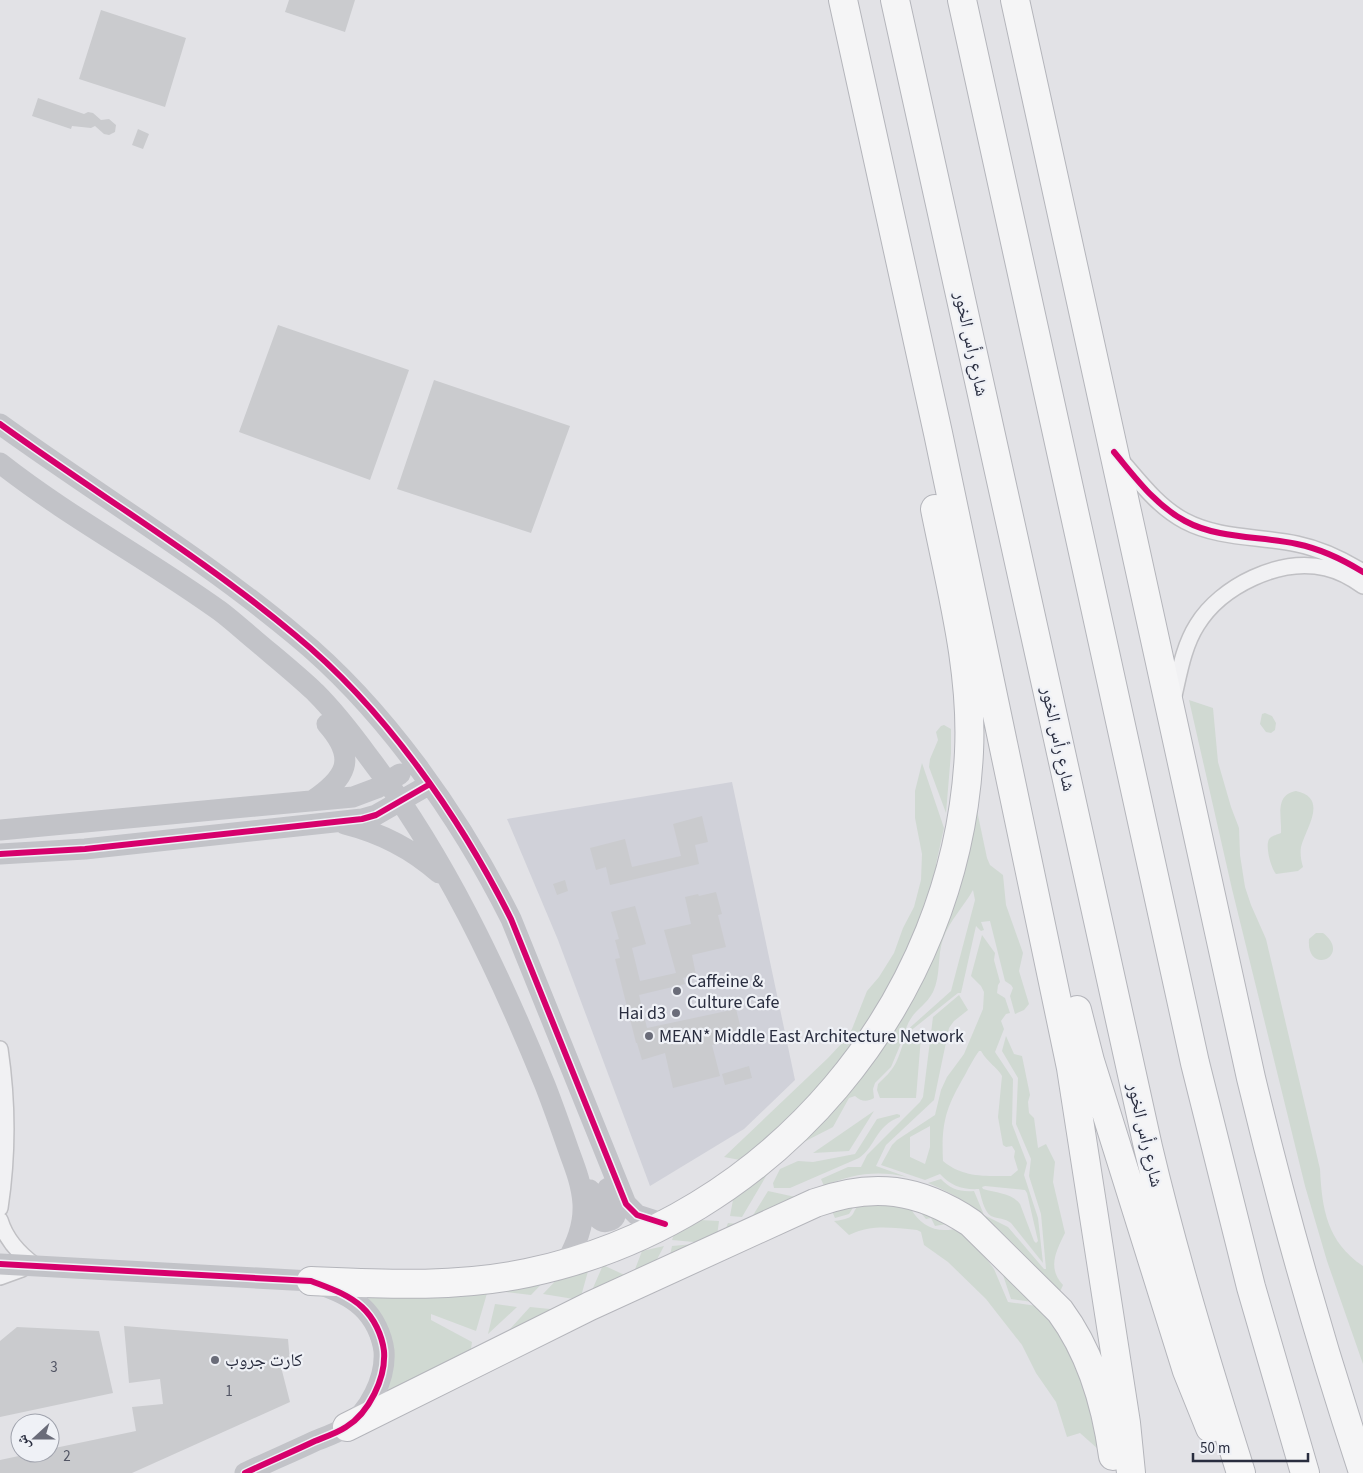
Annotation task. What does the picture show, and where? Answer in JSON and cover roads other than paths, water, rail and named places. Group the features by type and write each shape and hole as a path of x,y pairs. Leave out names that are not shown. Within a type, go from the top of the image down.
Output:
{"highway":[{"path":"843,0 938,433 1071,1068 1126,1423 1131,1473"},
{"name":"شارع رأس الخور","path":"895,0 1166,1226 1241,1473"},
{"path":"962,0 1195,1063 1251,1287 1305,1473"},
{"path":"1015,0 1251,1078 1272,1163 1319,1333 1363,1472"},
{"path":"311,1281 412,1285 451,1284 529,1273 597,1254 665,1224 726,1189 808,1118 832,1093 873,1038 906,985 919,960 940,906 949,878 967,784 969,721 964,661 930,481 930,466 938,433"},
{"path":"1029,865 1043,885 1051,907 1090,1061 1187,1371 1218,1444 1236,1473"},
{"path":"347,1427 590,1306 815,1203 849,1193 881,1190 910,1193 926,1198 971,1223 1060,1311 1082,1344 1094,1375 1106,1422 1115,1473"}],"street":[{"path":"0,424 65,471 218,574 296,635 351,688 414,764 417,798 453,887 532,1052 557,1115 580,1182 583,1207 580,1232 566,1263"},
{"path":"1114,452 1160,503 1186,521 1216,532 1313,548 1347,562 1363,572"},
{"path":"0,463 82,521 221,612 323,700 352,734 388,782 404,783 417,798 504,924 525,950 621,1194 630,1209 644,1218 665,1224"},
{"path":"1170,714 1186,647 1191,636 1201,619 1214,604 1235,587 1254,577 1276,570 1308,567 1334,571 1363,586"},
{"path":"221,612 245,621 292,658 323,687 387,760 396,759 399,756 401,746"},
{"path":"277,659 290,683 336,734 342,742 345,752 345,762 341,775 329,789 312,801"},
{"path":"0,830 353,797 388,782 414,764"},
{"path":"0,854 85,849 340,822 362,819 417,798"},
{"path":"340,822 373,832 404,846 430,865 453,887"},
{"path":"0,1049 6,1100 7,1129 6,1158 0,1208"},
{"path":"567,1145 572,1146 578,1154 588,1182 595,1214 604,1222 612,1219 616,1212 599,1160 601,1144"},
{"path":"0,1220 5,1233 15,1248 36,1266"},
{"path":"0,1264 311,1281 349,1297 362,1307 373,1320 380,1335 384,1352 378,1385 362,1413 347,1427 245,1473"},
{"path":"0,1277 36,1266"}],"place":[{"name":"Caffeine & Culture Cafe","path":"677,991"},
{"name":"Hai d3","path":"676,1013"},
{"name":"MEAN* Middle East Architecture Network","path":"649,1036"},
{"name":"كارت جروب","path":"215,1360"}]}
